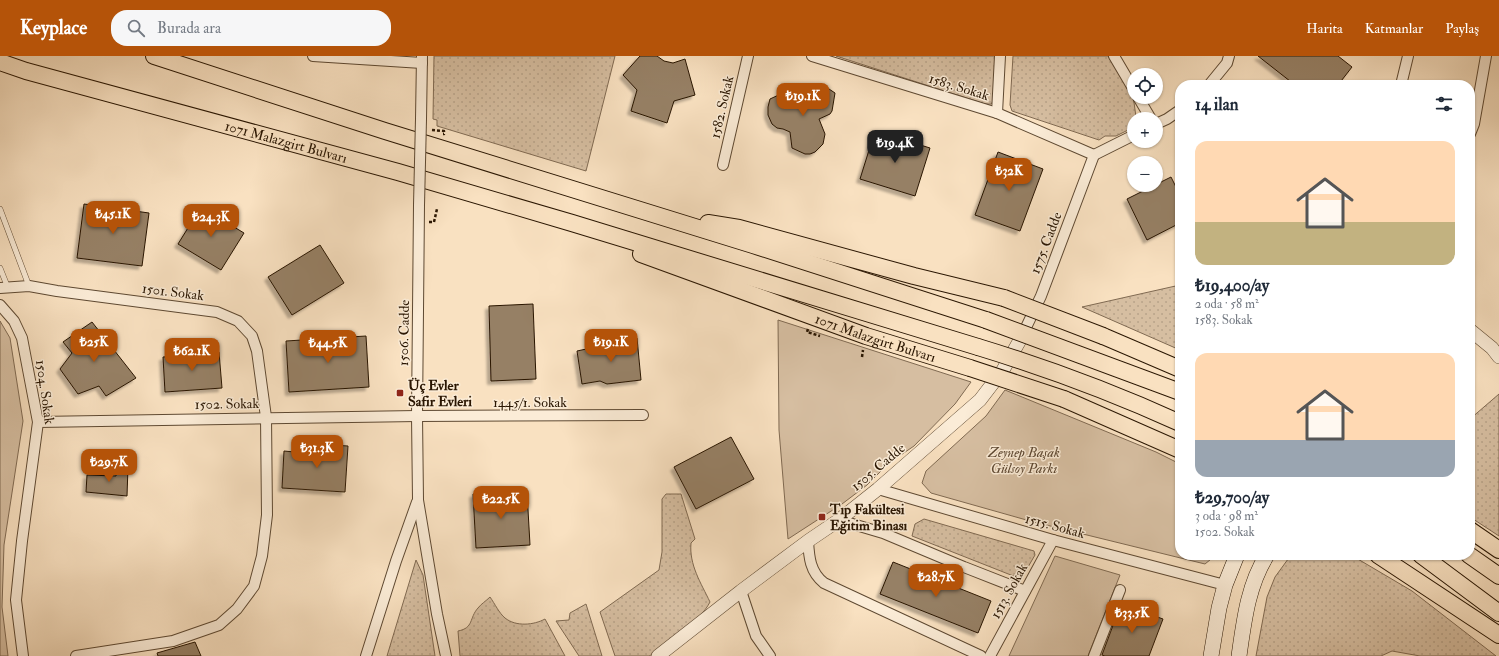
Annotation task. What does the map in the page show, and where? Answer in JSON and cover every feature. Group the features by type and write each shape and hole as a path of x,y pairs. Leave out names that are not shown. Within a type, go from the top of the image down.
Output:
{"main road":[{"path":"154,56 378,129 986,320 1175,390"},
{"name":"1071 Malazgirt Bulvarı","path":"0,62 34,73 398,172 572,223 1027,362 1128,400 1175,421"},
{"path":"649,213 739,228 914,276 1004,298 1103,336 1175,367"},
{"name":"1071 Malazgirt Bulvarı","path":"572,223 633,252 866,336 1064,399 1175,448"},
{"path":"1475,533 1499,550"},
{"path":"1475,559 1499,576"},
{"path":"1211,656 1218,608 1235,560"},
{"path":"1239,656 1244,619 1258,569 1264,560"},
{"path":"1386,560 1499,635"},
{"path":"1427,560 1499,613"}],"street":[{"path":"313,56 422,60"},
{"name":"1582. Sokak","path":"723,165 748,56"},
{"name":"1583. Sokak","path":"812,56 997,113 1094,155"},
{"path":"997,113 1000,56"},
{"path":"1114,56 1127,78"},
{"path":"1213,80 1227,63 1229,56"},
{"path":"1402,80 1408,56"},
{"path":"1475,118 1486,56"},
{"name":"1506. Cadde","path":"422,60 417,416 418,500 437,614 446,656"},
{"path":"1163,121 1175,113"},
{"path":"1094,155 1127,138"},
{"name":"1575. Cadde","path":"1020,340 1041,296 1094,155"},
{"name":"1501. Sokak","path":"4,288 29,286 217,312 238,321 252,336 257,351 266,417 267,515 262,556 254,586 237,609 219,625 173,641 76,656"},
{"name":"1504. Sokak","path":"0,305 14,321 22,338 38,422 22,541 16,600 22,656"},
{"path":"1475,333 1492,348 1499,357"},
{"name":"1505. Cadde","path":"658,656 741,591 839,520 878,489 980,400 1003,370 1020,340"},
{"name":"1445/1. Sokak","path":"417,416 643,416"},
{"name":"1502. Sokak","path":"38,422 266,417 417,416"},
{"name":"1515. Sokak","path":"878,489 1053,540 1225,585"},
{"path":"366,656 396,561 418,500"},
{"path":"839,520 883,533 1025,591"},
{"name":"1513. Sokak","path":"990,656 1053,540"},
{"path":"808,541 809,556 812,568 817,577 824,583 981,656"},
{"path":"1094,656 1120,590"},
{"path":"741,591 756,636 770,656"}],"lane":[{"path":"0,209 29,286"},
{"path":"0,268 4,288"}],"green space":[{"path":"434,56 615,56 586,171 437,126 437,120 433,119"},
{"path":"836,56 996,56 994,100 991,104 985,104"},
{"path":"1013,56 1108,56 1127,86 1127,104 1134,104 1135,112 1127,112 1127,130 1116,136 1105,136 1099,140 1012,111 1010,105"},
{"path":"1175,286 1175,348 1082,307"},
{"path":"778,320 971,382 955,404 914,446 889,463 867,485 842,504 788,539 779,430"},
{"path":"0,321 10,338 23,421 4,545 2,607 8,656 0,656"},
{"name":"Zeynep Başak Gülsoy Parkı","path":"1005,390 1156,452 1175,462 1175,557 1030,521 931,493 922,483 926,471 986,416"},
{"path":"1499,394 1499,536 1475,520 1475,415"},
{"path":"666,494 681,494 695,539 691,543 692,559 710,602 692,624 651,655 615,656 600,612 659,570 662,552 662,499"},
{"path":"924,519 1034,551 1035,555 1021,579 912,536 915,524"},
{"path":"1055,556 1120,575 1088,656 1009,656"},
{"path":"416,560 423,575 435,656 387,656"},
{"name":"Zeynep Başak Gülsoy Parkı","path":"1189,560 1210,560 1205,564"},
{"path":"1287,560 1359,560 1412,591 1496,656 1420,656 1392,651 1381,656 1256,656 1267,597 1275,577"},
{"path":"490,597 501,614 509,621 514,623 530,624 545,619 565,656 460,656 458,631 467,628 475,612"},
{"path":"586,604 602,656 579,656 556,621 569,620 570,613"}],"building":[{"path":"640,56 657,56 664,61 673,63 685,59 695,95 674,101 667,123 631,111 637,90 623,75"},
{"path":"1258,56 1338,56 1352,67 1342,80 1289,80"},
{"path":"807,85 819,85 826,87 835,93 832,111 830,114 819,119 825,134 823,144 815,152 810,154 805,154 792,148 790,132 777,128 772,124 768,115 770,99 783,93 789,94 793,98 802,96"},
{"path":"875,131 930,148 915,196 860,179"},
{"path":"998,152 1043,169 1020,231 975,215"},
{"path":"1171,177 1175,185 1175,226 1147,240 1127,199 1141,192 1163,192 1163,181"},
{"path":"84,204 149,213 142,266 77,258"},
{"path":"201,207 244,233 221,270 178,244"},
{"path":"320,245 344,283 292,315 268,277"},
{"path":"533,304 536,379 491,381 489,306"},
{"path":"92,322 136,378 106,396 99,386 78,394 60,369 72,353 63,342"},
{"path":"366,336 369,387 289,392 286,341"},
{"path":"637,338 641,380 607,384 600,381 582,384 577,351"},
{"path":"219,352 222,388 165,392 163,357"},
{"path":"731,437 754,479 696,509 674,467"},
{"path":"316,444 348,446 345,492 282,488 284,451 315,454"},
{"path":"117,466 128,467 127,496 86,492 87,475 116,476"},
{"path":"527,492 530,545 476,548 473,494"},
{"path":"893,562 991,601 978,633 880,594"},
{"path":"1121,604 1163,619 1149,656 1102,655"},
{"path":"195,642 201,656 158,656 157,653"}],"place":[{"name":"Üç Evler Safir Evleri","path":"400,393"},
{"name":"Tıp Fakültesi Eğitim Binası","path":"822,517"}]}
